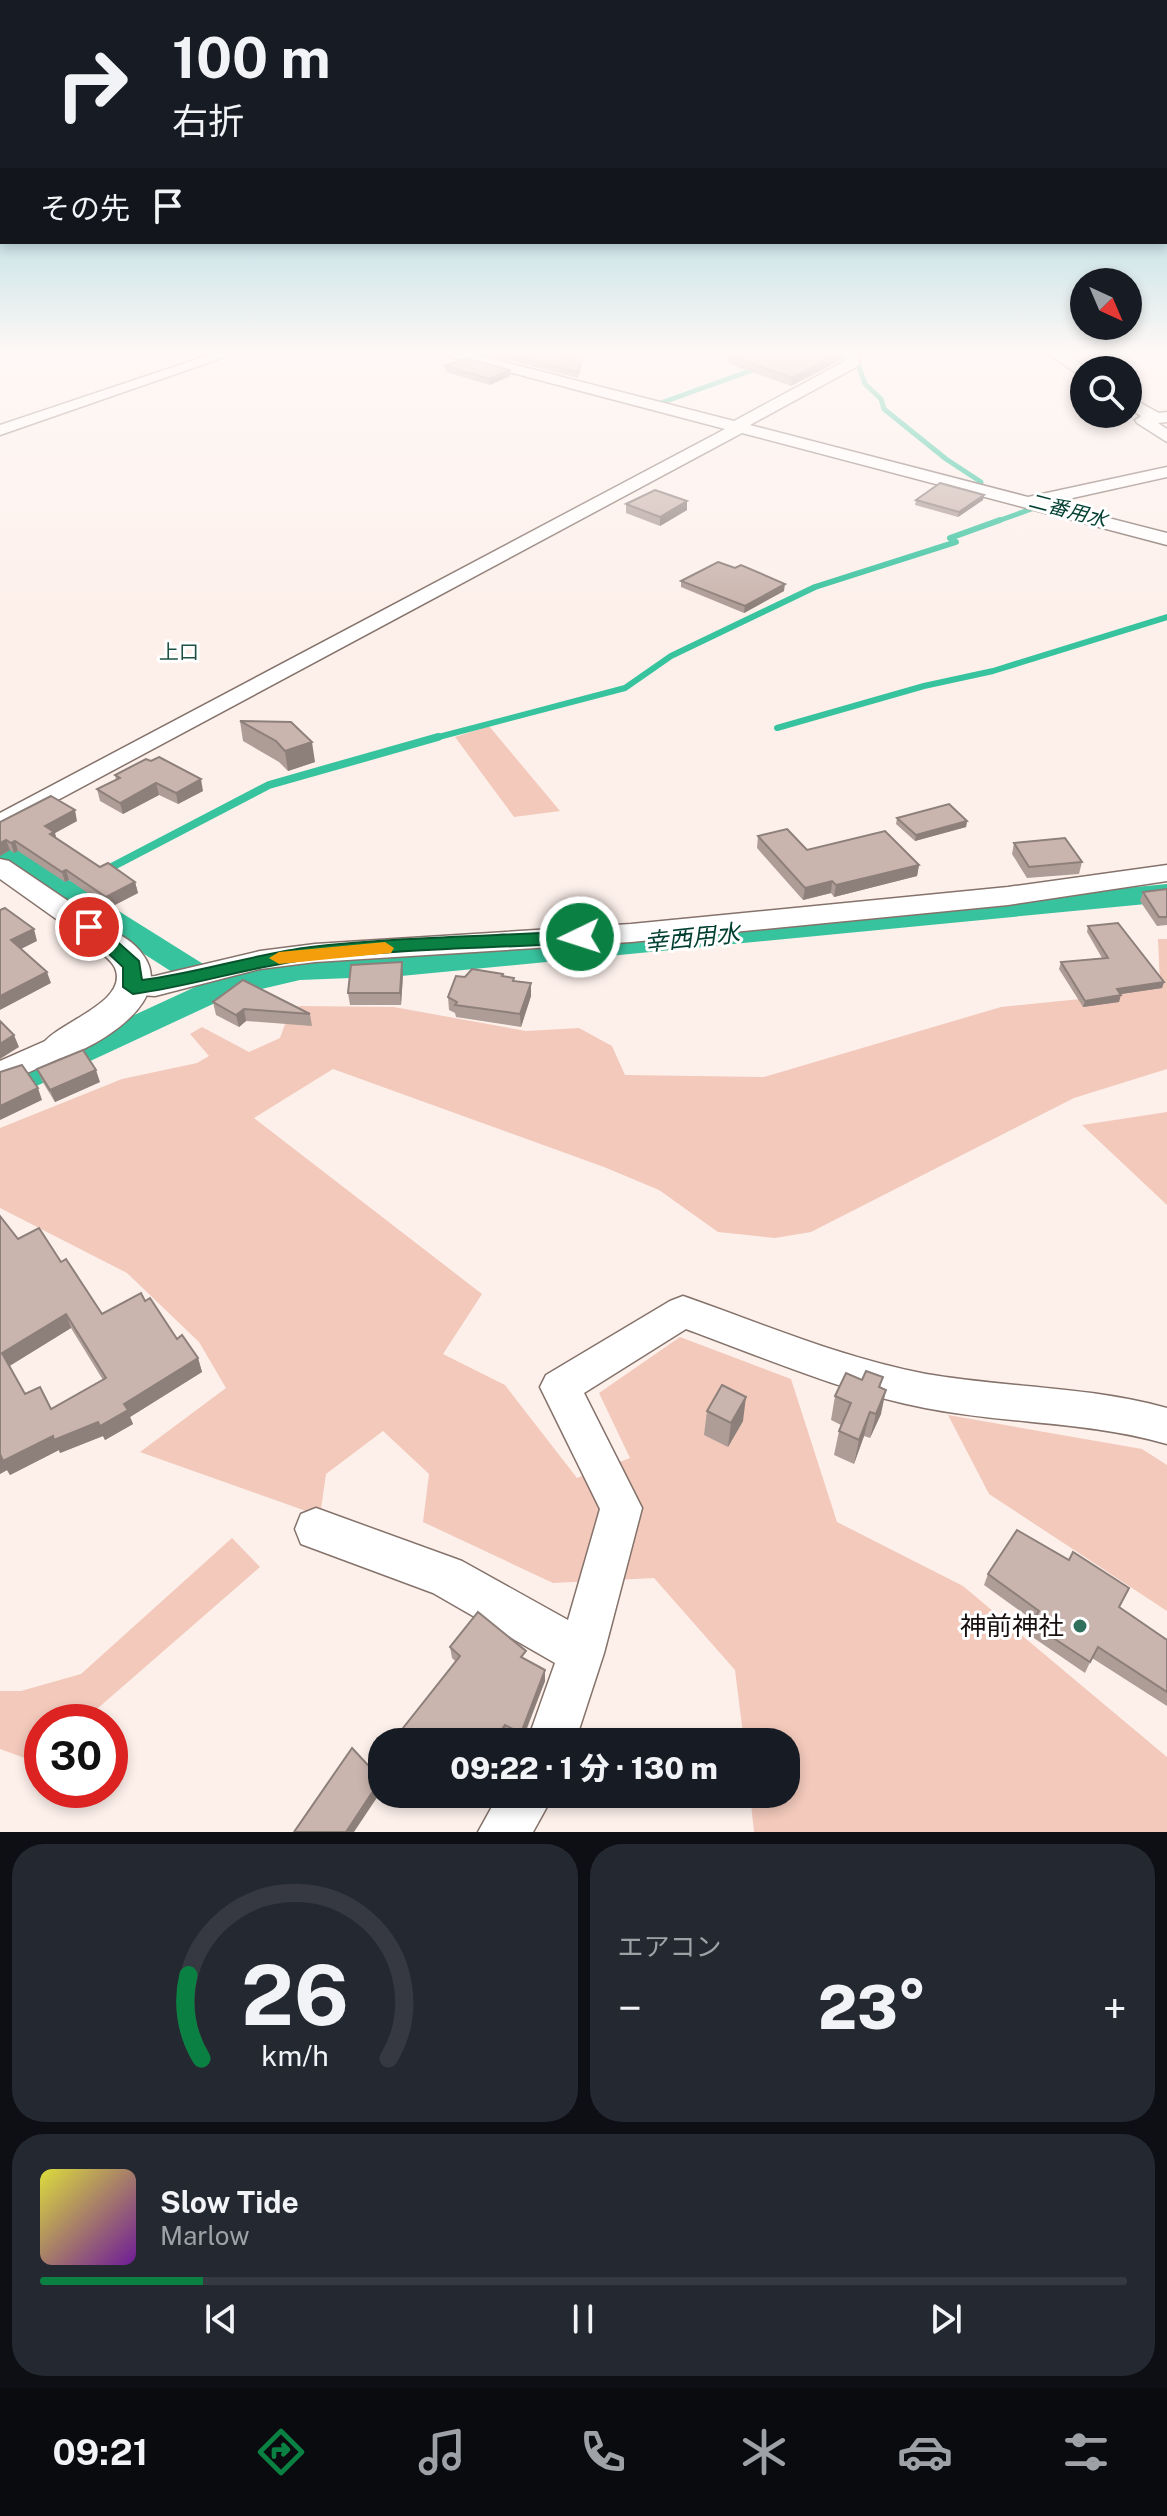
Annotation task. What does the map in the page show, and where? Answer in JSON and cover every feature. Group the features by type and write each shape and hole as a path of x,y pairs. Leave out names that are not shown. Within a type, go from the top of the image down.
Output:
{"street":[{"path":"0,823 717,437"},
{"path":"782,437 1167,539"},
{"path":"1031,503 1167,472"},
{"path":"0,867 107,941 132,965 133,987"},
{"path":"0,1074 61,1045 109,1016 133,987 186,979 260,960 315,953 631,933 1008,896 1167,873"},
{"path":"556,1728 581,1653 621,1508 560,1387 683,1312 869,1377 927,1391 1119,1413 1167,1426"},
{"path":"316,1529 446,1576 581,1653"},
{"path":"503,1832 519,1808"}],"shaded area":[{"path":"489,726 560,811 514,817 455,737"},
{"path":"1158,939 1167,939 1167,1069 1074,1098 811,1232 775,1238 718,1232 659,1190 604,1167 333,1069 254,1118 482,1294 443,1354 505,1385 577,1478 630,1458 599,1393 680,1337 791,1379 837,1522 963,1586 1167,1757 1167,1832 754,1832 751,1808 800,1808 800,1728 742,1728 735,1670 654,1578 553,1583 423,1522 429,1474 383,1431 326,1474 320,1516 140,1452 226,1388 199,1342 127,1273 0,1208 0,1128 122,1079 197,1063 209,1056 190,1034 202,1027 249,1052 280,1038 290,1010 300,1006 394,1007 526,1031 579,1028 612,1046 625,1075 764,1077 1001,1007 1110,996 1160,984"},
{"path":"1167,1112 1167,1205 1082,1125"},
{"path":"948,1415 1142,1449 1167,1465 1167,1611 989,1494"},
{"path":"232,1538 260,1567 103,1704 24,1704 24,1758 0,1749 0,1691 21,1691 81,1674"}],"building":[{"path":"940,483 984,495 959,512 916,500"},
{"path":"655,490 687,501 660,517 626,504"},
{"path":"718,562 735,568 741,565 785,584 745,606 681,581"},
{"path":"240,721 291,722 312,742 285,751 276,741"},
{"path":"159,757 201,779 176,793 156,783 120,803 97,789 120,778 115,775 146,759 151,761"},
{"path":"51,796 75,810 45,826 54,832 50,834 100,867 108,863 135,882 106,897 15,841 0,843 0,822"},
{"path":"949,804 967,821 916,835 897,818"},
{"path":"787,829 807,850 885,831 919,865 836,885 832,881 805,888 758,836"},
{"path":"1065,838 1082,862 1029,867 1014,843"},
{"path":"1167,889 1167,917 1159,917 1143,892"},
{"path":"5,908 34,929 11,940 47,972 0,996 0,910"},
{"path":"1118,923 1164,982 1117,989 1121,995 1085,1001 1061,962 1108,958 1088,926"},
{"path":"402,962 400,993 348,993 351,965"},
{"path":"472,969 531,983 520,1014 455,1005 457,1002 448,997 456,976 465,977"},
{"path":"243,980 310,1014 244,1009 236,1015 213,1002"},
{"path":"0,1021 14,1035 0,1044"},
{"path":"83,1050 96,1070 50,1090 37,1069"},
{"path":"22,1065 38,1088 0,1106 0,1072"},
{"path":"0,1216 18,1239 39,1228 61,1262 66,1259 102,1314 141,1293 145,1301 150,1298 177,1339 182,1335 198,1358 124,1404 128,1410 100,1426 98,1422 54,1440 53,1436 3,1461 0,1457","holes":["66,1314 106,1378 51,1409 40,1387 25,1394 2,1353"]},
{"path":"866,1371 883,1377 879,1387 886,1390 876,1414 870,1412 859,1440 839,1431 851,1403 835,1396 846,1373 862,1380"},
{"path":"722,1385 746,1397 731,1423 707,1411"},
{"path":"1017,1530 1069,1560 1073,1552 1129,1588 1119,1607 1167,1640 1167,1692 1098,1647 1090,1662 1032,1624 1039,1611 988,1574"},
{"path":"478,1612 526,1651 521,1657 545,1670 523,1728 505,1725 503,1728 403,1728 460,1656 450,1647"},
{"path":"352,1748 368,1765 368,1799 346,1832 294,1832"}],"waterway":[{"path":"919,437 981,482 980,488"},
{"name":"二番用水","path":"995,522 1037,507"},
{"path":"431,739 625,688 671,656 815,587 956,542 950,538 1000,520"},
{"path":"777,728 924,686 993,671 1167,617"},
{"path":"104,871 269,785 438,737"},
{"path":"0,849 197,974"},
{"path":"63,889 84,880"},
{"name":"幸西用水","path":"0,1091 219,989 300,970 401,966 1167,893"}],"slow traffic":[{"path":"279,958 385,948"}],"place":[{"name":"神前神社","path":"1080,1626"}],"district":[{"name":"上口","path":"179,652"}],"route":[{"path":"89,927 132,965 135,974 133,987 171,983 260,960 315,953 580,937"}]}
